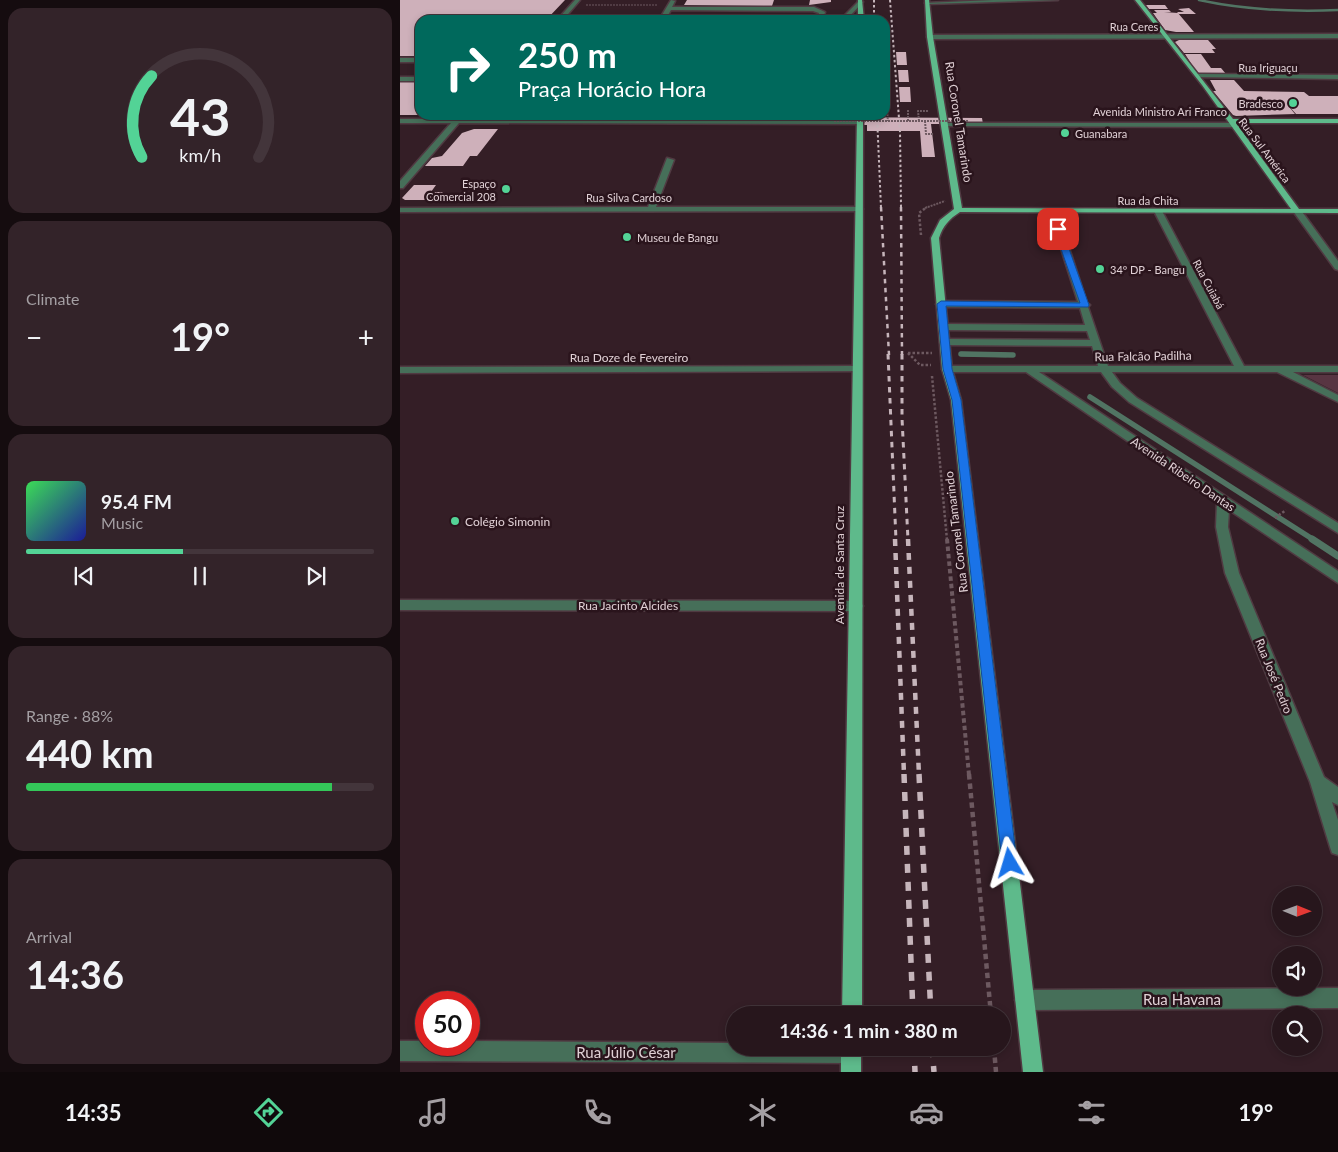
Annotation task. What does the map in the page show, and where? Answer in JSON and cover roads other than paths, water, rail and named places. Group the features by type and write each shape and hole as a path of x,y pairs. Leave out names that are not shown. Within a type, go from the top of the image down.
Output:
{"main road":[{"name":"Rua Sul América","path":"1137,0 1168,36 1297,211"},
{"path":"860,1 861,15"},
{"name":"Rua Coronel Tamarindo","path":"927,1 930,37 958,210 944,218 938,227 935,238 945,347 947,367 956,400 1034,1072"},
{"name":"Avenida de Santa Cruz","path":"852,1006 860,120"},
{"name":"Avenida Ministro Ari Franco","path":"1230,121 1338,121"},
{"name":"Rua da Chita","path":"958,210 1338,211"}],"street":[{"path":"564,15 578,0"},
{"path":"927,1 1056,0"},
{"path":"848,15 860,1"},
{"path":"665,15 671,4 814,9 822,12 821,15"},
{"name":"Rua Ceres","path":"930,37 1338,36"},
{"path":"400,60 415,62"},
{"name":"Rua Iriguaçu","path":"1198,76 1338,77"},
{"path":"400,79 415,79"},
{"path":"400,116 415,117"},
{"path":"400,121 419,120"},
{"path":"400,186 456,120"},
{"name":"Avenida Ministro Ari Franco","path":"982,121 1230,121"},
{"path":"943,122 1230,121"},
{"path":"651,208 670,160"},
{"name":"Rua Silva Cardoso","path":"400,210 859,209"},
{"path":"1053,211 1085,305 1104,369 1116,385 1133,400 1338,529"},
{"name":"Rua Cuiabá","path":"1158,211 1240,368"},
{"name":"Rua Sul América","path":"1297,211 1338,266"},
{"path":"941,304 1085,305"},
{"path":"944,327 1092,328"},
{"path":"945,347 1096,343"},
{"name":"Rua Falcão Padilha","path":"947,367 1028,369 1338,369"},
{"path":"1277,368 1338,399"},
{"name":"Rua Doze de Fevereiro","path":"400,370 858,369"},
{"name":"Avenida Ribeiro Dantas","path":"1028,369 1338,578"},
{"name":"Rua José Pedro","path":"1223,502 1222,527 1232,574 1318,782 1338,847"},
{"name":"Rua Jacinto Alcides","path":"400,605 856,606"},
{"path":"1318,782 1338,797"},
{"name":"Rua Havana","path":"1025,1000 1338,998"},
{"name":"Rua Júlio César","path":"400,1051 851,1057"}],"waterway":[{"path":"1199,0 1268,10 1338,10"},
{"path":"1006,355 961,354 1013,355"},
{"path":"1090,397 1314,540"},
{"path":"1312,539 1338,556"}],"railway":[{"path":"874,0 874,15"},
{"path":"890,0 900,132 901,208"},
{"path":"877,120 881,208"},
{"path":"881,207 889,355"},
{"path":"901,207 902,355"},
{"path":"888,354 896,540"},
{"path":"902,355 902,418 908,540"},
{"path":"895,539 904,775"},
{"path":"908,539 919,775"},
{"path":"904,774 913,1006"},
{"path":"919,774 931,1006"},
{"path":"914,1056 915,1072"},
{"path":"933,1056 934,1072"}],"place":[{"name":"Bradesco","path":"1293,103"},
{"name":"Guanabara","path":"1065,133"},
{"name":"Espaço Comercial 208","path":"506,189"},
{"name":"Museu de Bangu","path":"627,237"},
{"name":"34º DP - Bangu","path":"1100,269"},
{"name":"Colégio Simonin","path":"455,521"}]}
